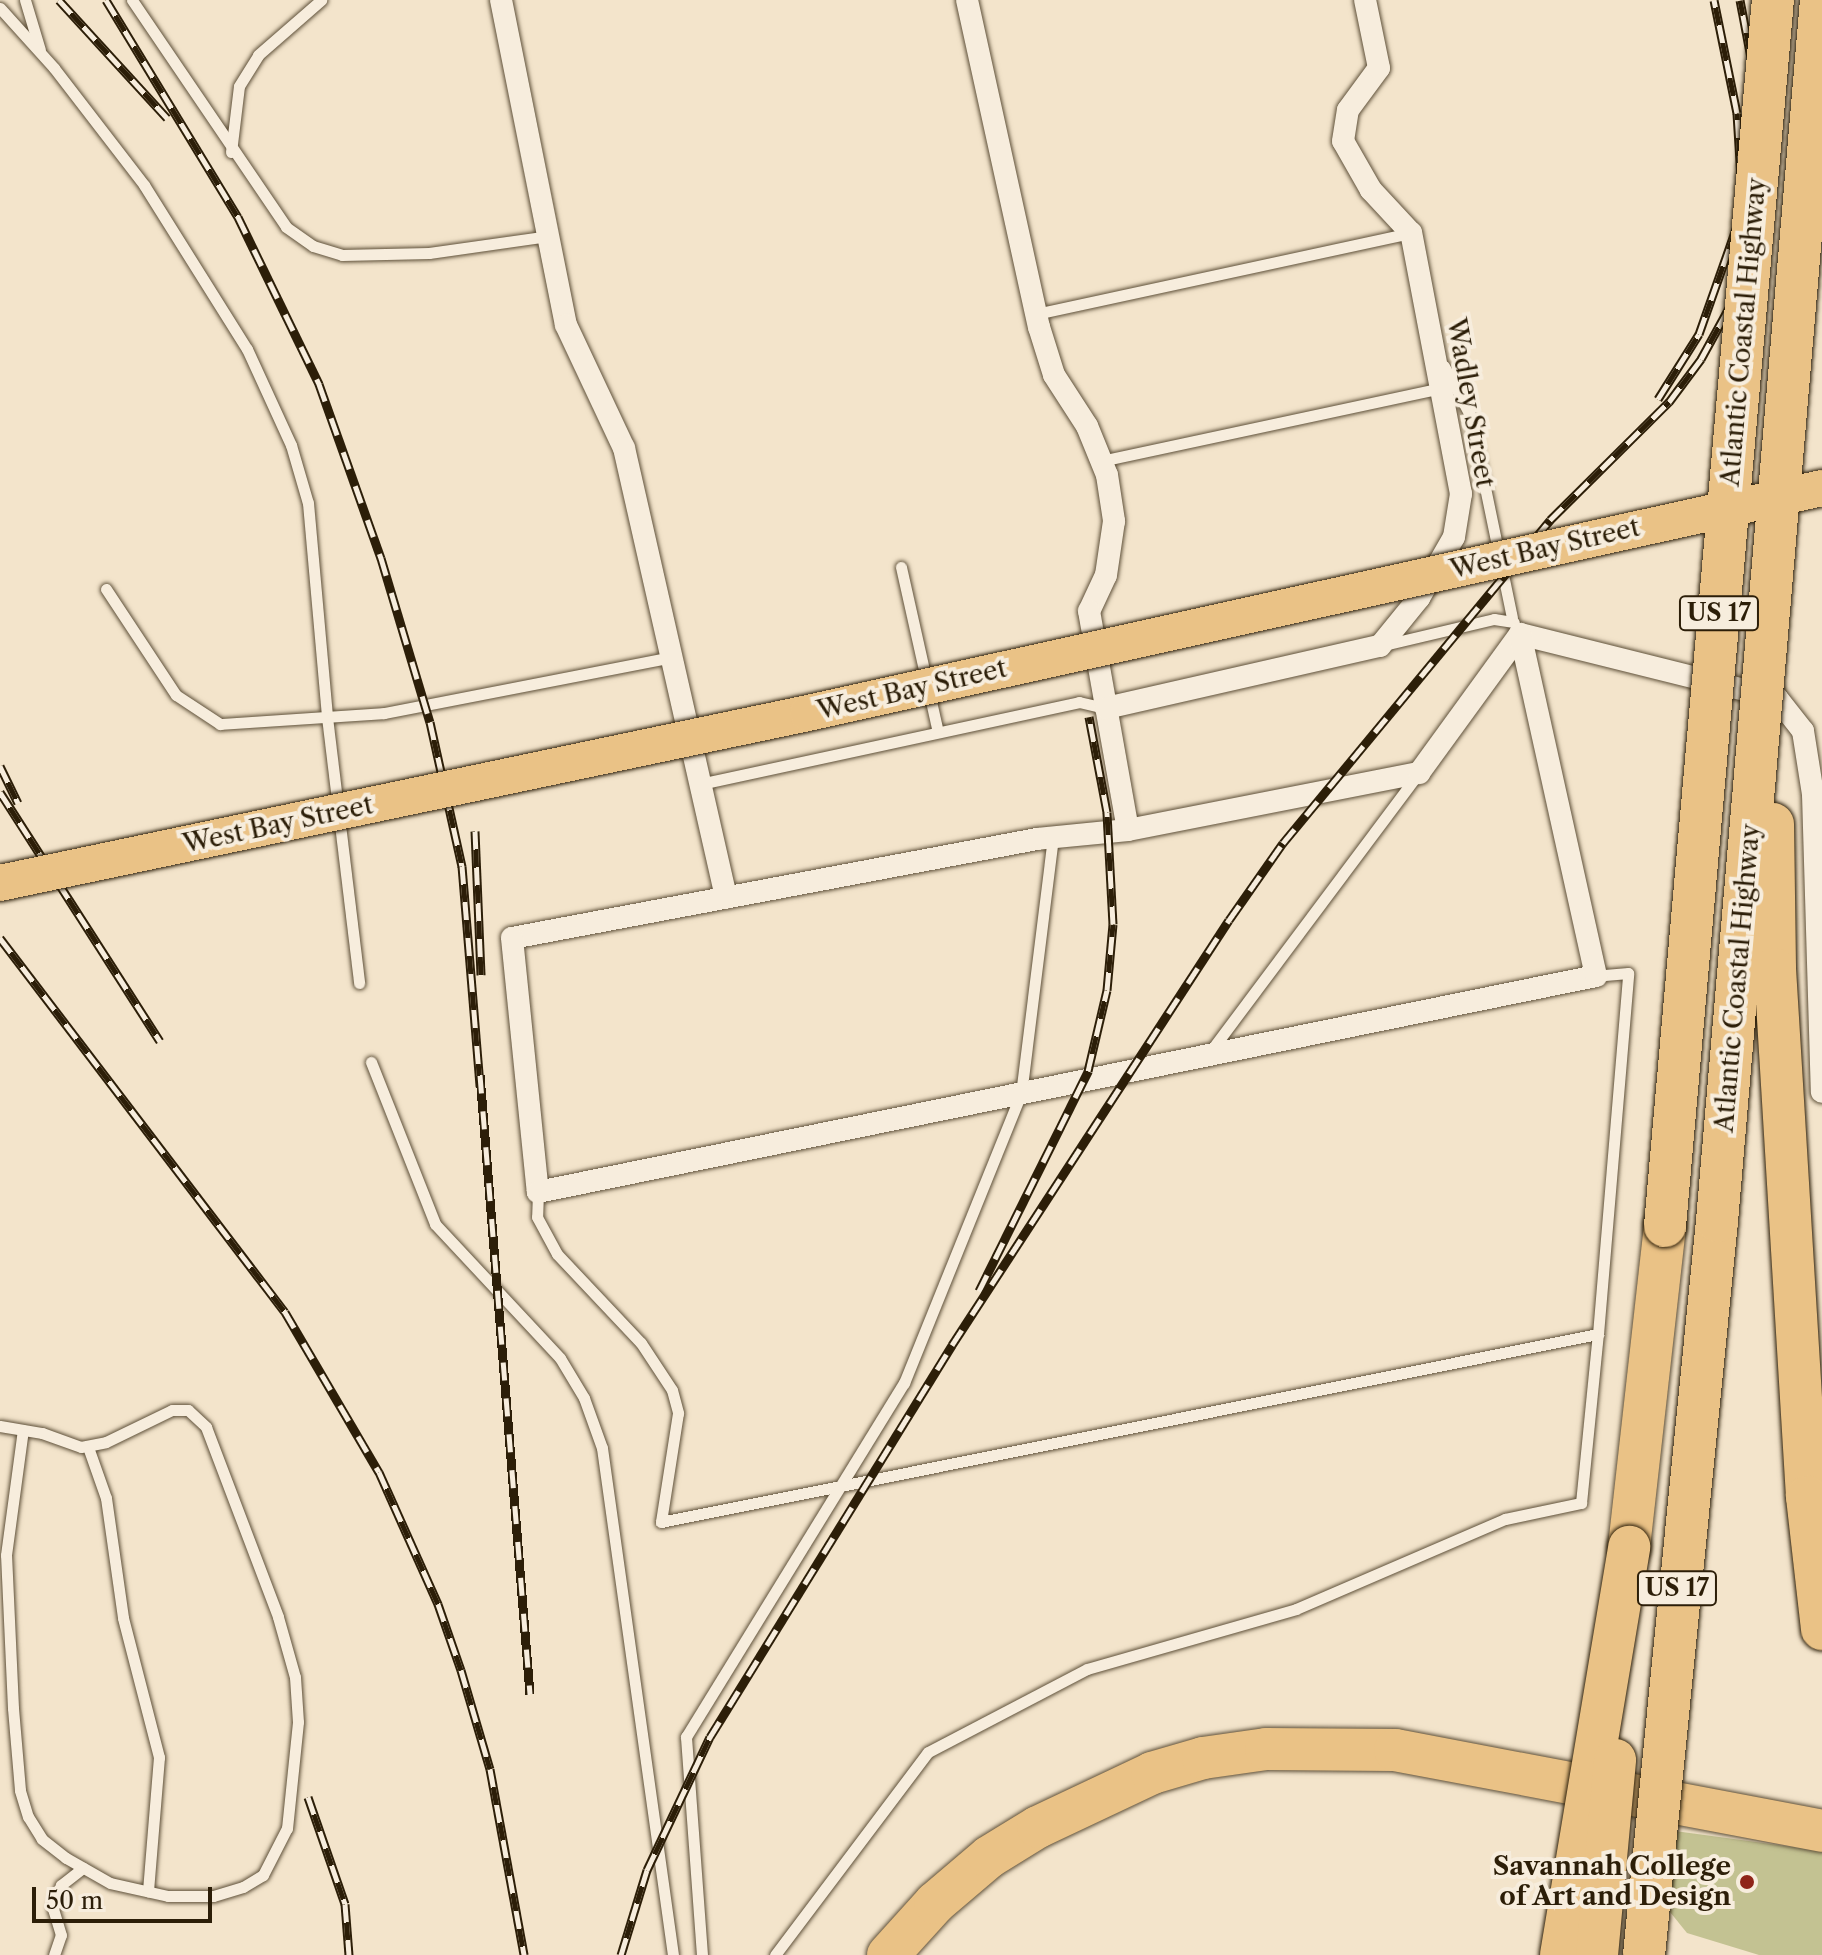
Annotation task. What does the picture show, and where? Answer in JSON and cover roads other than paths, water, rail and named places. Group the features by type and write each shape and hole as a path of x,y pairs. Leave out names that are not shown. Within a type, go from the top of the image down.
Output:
{"highway":[{"name":"Atlantic Coastal Highway","path":"1597,1955 1629,1547 1665,1226 1773,0"},
{"name":"Atlantic Coastal Highway","path":"1644,1955 1717,1221 1821,0"},
{"path":"1765,656 1775,969 1807,1497 1822,1629"},
{"path":"1561,1955 1629,1547"},
{"path":"888,1955 935,1903 989,1857 1038,1827 1152,1773 1203,1758 1266,1749 1395,1750 1822,1831"}],"main road":[{"name":"West Bay Street","path":"0,883 792,716 1822,488"}],"street":[{"path":"501,0 566,325 624,448 726,898"},
{"path":"967,0 1036,314 1054,375 1101,461 1114,521 1106,575 1089,611 1128,830"},
{"path":"1365,0 1379,68 1348,110 1343,141 1371,190 1411,233"},
{"name":"Wadley Street","path":"1380,646 1419,598 1454,537 1461,494 1411,233"},
{"path":"1516,626 1596,976 538,1192 512,938 1053,838 1128,830 1419,773 1516,626"},
{"path":"1516,626 1777,698 1803,731 1813,794 1822,1092"},
{"path":"1106,708 1380,646"}],"lane":[{"path":"25,0 42,54"},
{"path":"132,0 231,152 286,227 313,246 342,255 429,253 548,236"},
{"path":"231,152 239,86 258,55 321,0"},
{"path":"0,8 42,54 144,185 270,393 308,503 327,717 359,983"},
{"path":"1036,314 1411,233"},
{"path":"1380,646 1516,626 1470,415 1433,346"},
{"path":"1101,461 1441,388"},
{"path":"901,567 938,732"},
{"path":"106,589 176,695 220,724 384,713 671,657"},
{"path":"700,784 1079,702 1106,708"},
{"path":"1207,1055 1419,773"},
{"path":"702,1955 686,1737 904,1383 1021,1094 1053,838"},
{"path":"775,1955 928,1752 1087,1669 1296,1609 1505,1519 1581,1503 1628,973 1596,976"},
{"path":"371,1062 435,1224 560,1358 589,1410 602,1448 673,1955"},
{"path":"538,1192 537,1217 557,1254 641,1343 672,1390 678,1413 661,1522 1598,1334"},
{"path":"0,1426 23,1430 88,1447 172,1410 198,1415 238,1506 295,1677 294,1779 277,1856 263,1875 213,1896 148,1892 110,1883 42,1839 20,1790 6,1555 23,1430"},
{"path":"88,1447 106,1498 123,1618 159,1757 148,1892"},
{"path":"54,1955 61,1935 53,1909 61,1885 83,1868"}],"railway":[{"path":"59,0 167,118"},
{"path":"106,0 238,217 319,384 381,558 430,722 462,866 480,1086"},
{"path":"1658,399 1699,334 1743,209 1737,113 1714,0"},
{"path":"621,1955 647,1870 710,1737 952,1345 1229,920 1283,843 1550,520 1669,402 1701,359 1736,295 1749,234 1757,128 1753,68 1740,0"},
{"path":"979,1291 1088,1071 1107,990 1113,924 1107,812 1089,717"},
{"path":"0,766 18,803"},
{"path":"0,792 160,1041"},
{"path":"475,831 481,975"},
{"path":"0,938 285,1312 379,1472 438,1604 461,1670 490,1769 524,1955"},
{"path":"480,1075 530,1694"},
{"path":"308,1797 345,1904 349,1955"}],"place":[{"name":"Savannah College of Art and Design","path":"1747,1882"}]}
